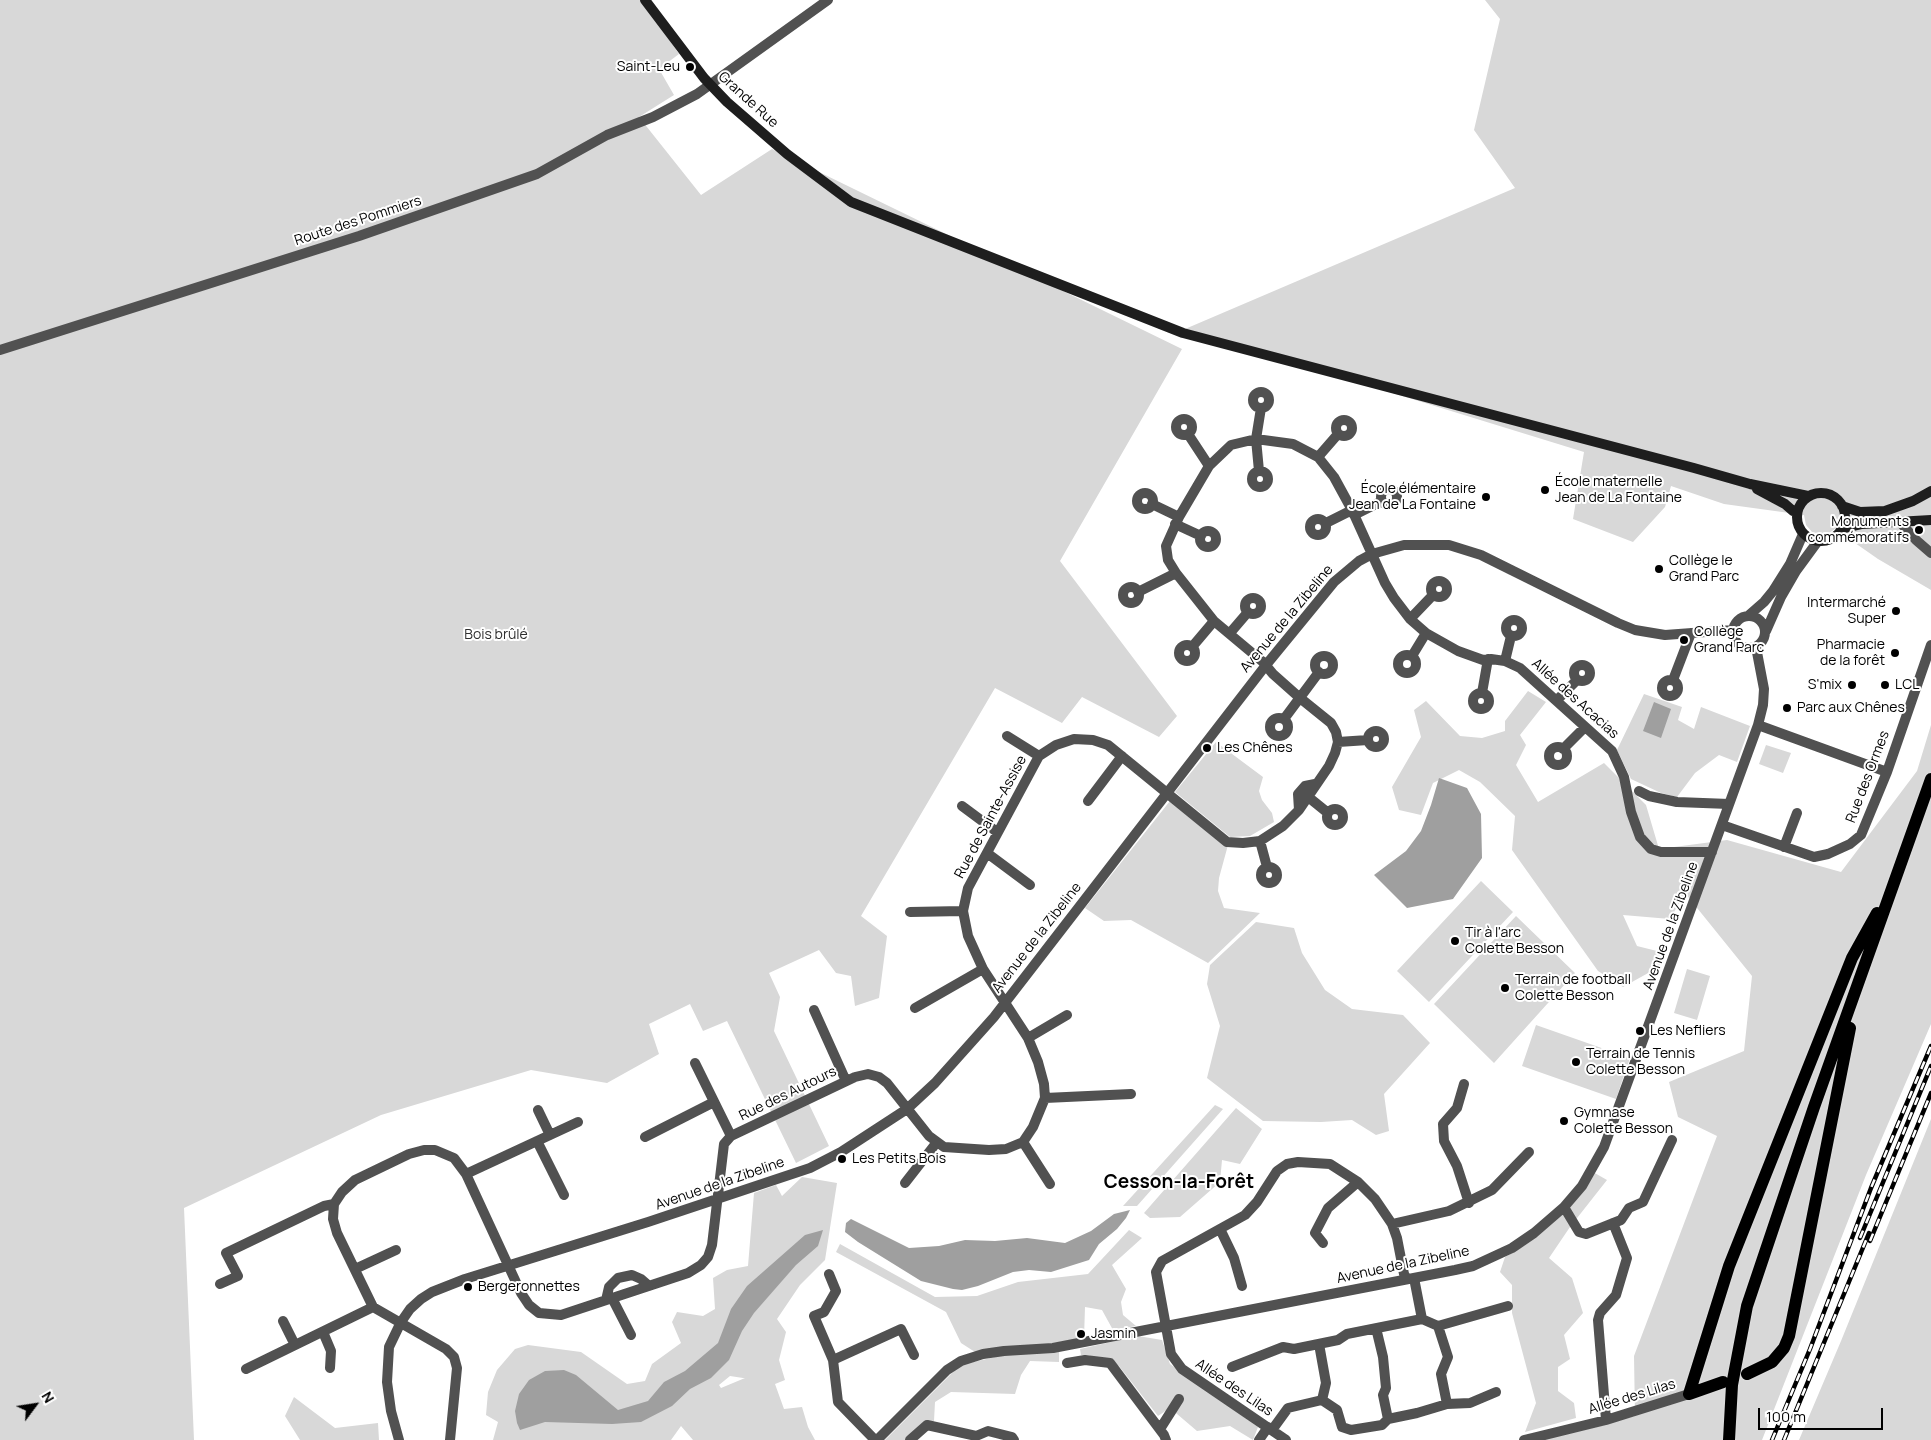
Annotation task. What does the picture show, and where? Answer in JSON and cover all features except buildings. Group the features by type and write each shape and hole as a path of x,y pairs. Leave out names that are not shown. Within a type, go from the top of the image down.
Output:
{"main road":[{"name":"Grande Rue","path":"645,0 704,78 727,102 788,154 851,202 1183,333 1750,484"},
{"path":"1750,484 1808,496 1822,493 1837,499 1842,506 1844,522 1842,529 1832,539 1818,541 1810,539 1803,534 1796,520 1797,511 1800,503 1808,496"},
{"path":"1750,484 1785,504 1793,511 1797,511"},
{"path":"1842,506 1860,512 1885,511 1913,502 1931,491"},
{"path":"1842,529 1862,524 1931,520"},
{"path":"1729,1440 1732,1386 1747,1306 1859,981 1931,780"},
{"path":"1689,1394 1729,1266 1852,958 1896,880"},
{"path":"1747,1374 1772,1362 1784,1348 1789,1336 1859,981"},
{"path":"1689,1394 1723,1382"}],"street":[{"name":"Route des Pommiers","path":"0,350 359,236 537,174 607,135 653,117 711,85 828,0"},
{"path":"1259,471 1256,439 1261,408"},
{"path":"1188,434 1210,466"},
{"path":"1266,867 1260,840 1283,826 1299,810 1329,766 1338,742 1336,732 1331,723 1300,698 1266,665 1214,621 1176,573 1168,560 1166,546 1177,521 1210,466 1230,445 1256,439 1293,444 1318,457 1338,434"},
{"name":"Allée des Acacias","path":"1318,457 1334,477 1394,598 1410,619 1426,633 1458,651 1483,660 1505,661 1528,674 1612,751 1624,777 1631,812 1640,837 1651,849 1661,852 1712,852"},
{"path":"1326,523 1382,501"},
{"path":"1152,504 1201,536"},
{"path":"1900,522 1931,553"},
{"path":"1803,534 1790,564 1773,591 1748,616 1737,621 1733,630 1734,638 1740,645 1750,648 1756,647 1763,640 1781,597 1796,571 1818,541"},
{"name":"Avenue de la Zibeline","path":"399,1440 391,1411 387,1382 389,1347 401,1322 410,1309 432,1292 465,1279 718,1199 819,1164 908,1109 935,1084 965,1050 1266,665 1334,582 1359,561 1372,554 1404,545 1449,545 1481,555 1618,623 1636,630 1665,635 1733,630"},
{"path":"1138,592 1176,573"},
{"path":"1410,619 1434,595"},
{"path":"1230,633 1248,612"},
{"path":"1748,616 1761,620 1766,632"},
{"path":"1192,647 1214,621"},
{"path":"1412,656 1426,633"},
{"path":"1673,680 1691,633"},
{"path":"1505,661 1511,636"},
{"name":"Rue des Ormes","path":"1722,825 1814,857 1828,854 1850,844 1861,835 1887,772 1931,645"},
{"name":"Avenue de la Zibeline","path":"876,1440 947,1370 962,1361 990,1353 1053,1348 1248,1312 1455,1270 1495,1257 1534,1233 1564,1207 1586,1179 1604,1147 1758,725 1763,705 1764,689 1756,647"},
{"path":"1482,693 1488,659"},
{"path":"1284,719 1320,672"},
{"path":"1557,700 1577,680"},
{"path":"1758,725 1887,772"},
{"path":"1563,749 1585,726"},
{"path":"1007,736 1039,756"},
{"name":"Rue de Sainte-Assise","path":"1045,1098 1044,1084 1038,1062 1028,1038 983,969 968,936 963,911 968,888 1039,756 1056,745 1074,739 1093,740 1108,746 1122,756 1172,799 1227,842 1243,843 1260,840"},
{"path":"1338,742 1368,740"},
{"path":"1088,801 1122,756"},
{"path":"1299,810 1298,794 1305,786 1316,784"},
{"path":"1639,791 1649,796 1677,802 1730,804"},
{"path":"1307,796 1328,813"},
{"path":"962,806 997,832"},
{"path":"1784,847 1797,813"},
{"path":"987,853 1030,885"},
{"path":"910,912 963,911"},
{"path":"915,1008 983,969"},
{"path":"814,1010 846,1081"},
{"path":"1028,1038 1067,1014"},
{"path":"695,1063 731,1136"},
{"name":"Rue des Autours","path":"334,1204 342,1192 355,1180 409,1154 424,1150 435,1150 454,1158 466,1174 528,1305 539,1313 561,1315 688,1273 701,1266 708,1257 712,1245 724,1144 731,1136 846,1081 868,1074 879,1077 887,1084 929,1136 937,1142"},
{"path":"1464,1084 1457,1108 1443,1124 1444,1141 1457,1166 1469,1202"},
{"path":"904,1183 937,1142 944,1147 988,1150 1006,1149 1023,1142 1034,1127 1045,1098 1131,1094"},
{"path":"645,1137 714,1102"},
{"path":"538,1110 550,1135"},
{"path":"466,1174 578,1122"},
{"path":"1564,1207 1579,1232 1586,1234 1621,1220 1629,1208 1643,1202 1672,1140"},
{"path":"537,1142 564,1195"},
{"path":"1023,1142 1050,1184"},
{"path":"1392,1224 1449,1211 1492,1190 1529,1152"},
{"path":"1242,1286 1234,1258 1220,1229 1245,1215 1257,1202 1277,1171 1287,1164 1298,1162 1330,1164 1358,1182 1375,1199 1392,1224 1397,1238 1404,1274 1410,1278 1422,1319"},
{"path":"1323,1243 1316,1233 1328,1208 1358,1182"},
{"path":"220,1284 238,1276 226,1253 324,1206 334,1204 333,1219 337,1234 373,1307 446,1349 454,1357 457,1368 450,1440"},
{"path":"1606,1420 1598,1320 1600,1312 1616,1295 1627,1258 1613,1223"},
{"name":"Allée des Lilas","path":"1220,1229 1162,1261 1156,1269 1171,1354 1182,1369 1286,1440"},
{"path":"355,1269 396,1250"},
{"path":"829,1274 836,1291 824,1312 814,1316 833,1360 838,1402 876,1440"},
{"path":"631,1335 609,1299 609,1288 618,1278 632,1276 641,1279 649,1286"},
{"path":"1232,1367 1283,1347 1294,1349 1319,1344 1338,1340 1347,1334 1422,1319 1438,1326 1508,1306"},
{"path":"246,1369 373,1307"},
{"path":"283,1321 295,1345"},
{"path":"1438,1326 1448,1357 1441,1374 1447,1404"},
{"path":"1376,1328 1383,1357 1386,1388 1383,1395 1388,1419"},
{"path":"833,1360 901,1329 914,1355"},
{"path":"322,1332 331,1351 330,1368"},
{"path":"1319,1344 1326,1383 1322,1400"},
{"path":"1066,1363 1085,1360 1110,1364 1160,1429 1166,1440"},
{"path":"1259,1440 1288,1408 1322,1400 1337,1410 1342,1427 1350,1430 1382,1425 1388,1419 1447,1404 1470,1403 1496,1392"},
{"name":"Allée des Lilas","path":"1524,1440 1606,1420 1689,1394"},
{"path":"1160,1429 1179,1399"},
{"path":"910,1440 927,1425 976,1436 988,1431 1012,1437 1014,1440"}],"green space":[{"name":"Bois brûlé","path":"0,0 642,0 679,54 659,69 674,95 639,117 701,195 772,149 1182,349 1060,561 1177,716 1159,737 1082,697 1062,723 995,688 861,916 887,936 879,998 855,1006 851,976 836,973 819,950 769,973 780,997 774,1031 829,1146 796,1163 727,1021 703,1031 690,1004 649,1024 659,1054 607,1083 531,1070 381,1115 184,1208 194,1440 0,1440"},
{"path":"1485,0 1931,0 1931,590 1878,559 1835,529 1826,535 1812,532 1806,525 1804,515 1724,504 1671,486 1665,507 1633,542 1573,519 1584,452 1185,329 1515,188 1474,130 1500,19"},
{"path":"1528,691 1546,702 1520,735 1526,745 1516,765 1538,802 1604,763 1646,805 1659,849 1727,840 1841,872 1917,771 1931,725 1931,1024 1866,1175 1762,1440 1538,1440 1635,1416 1634,1356 1717,1136 1678,1117 1669,1082 1744,1051 1752,976 1685,893 1670,919 1623,915 1637,946 1665,953 1659,967 1623,987 1598,971 1512,850 1515,816 1480,782 1459,770 1433,783 1421,815 1399,810 1392,787 1421,737 1414,710 1426,701 1460,736 1482,738 1505,731 1505,721"},
{"path":"1644,694 1682,707 1678,720 1694,729 1701,707 1750,726 1737,762 1719,755 1695,773 1677,797 1661,793 1631,779 1617,750"},
{"path":"1216,742 1263,777 1259,791 1262,800 1272,813 1274,822 1250,836 1230,837 1175,792"},
{"path":"1766,745 1791,753 1783,773 1759,764"},
{"path":"1170,801 1228,845 1219,878 1218,891 1224,908 1260,913 1208,963 1131,920 1104,921 1085,908"},
{"name":"Tir à l'arc Colette Besson","path":"1481,881 1513,912 1429,1002 1397,971"},
{"name":"Terrain de football Colette Besson","path":"1516,916 1575,973 1494,1063 1434,1004"},
{"path":"1256,922 1294,928 1302,953 1325,990 1352,1009 1403,1015 1430,1043 1384,1094 1389,1131 1376,1135 1352,1120 1321,1122 1263,1121 1207,1078 1220,1026 1207,984 1210,965"},
{"path":"1687,969 1710,976 1697,1020 1674,1013"},
{"name":"Terrain de Tennis Colette Besson","path":"1536,1025 1630,1058 1616,1099 1522,1066"},
{"path":"1215,1105 1223,1109 1137,1206 1123,1206"},
{"path":"1236,1108 1262,1129 1240,1164 1222,1160 1220,1182 1180,1217 1150,1218 1144,1213"},
{"path":"1931,1119 1931,1440 1799,1440 1841,1341"},
{"path":"1593,1172 1607,1180 1570,1227 1549,1258 1572,1278 1583,1313 1564,1335 1570,1359 1558,1367 1558,1391 1574,1403 1576,1418 1525,1432 1536,1403 1512,1313 1512,1285 1500,1272 1505,1257 1523,1246"},
{"path":"802,1177 837,1183 825,1260 800,1285 777,1319 786,1332 779,1360 785,1380 775,1384 784,1409 802,1407 808,1427 815,1440 693,1440 681,1426 671,1440 493,1440 498,1422 486,1415 488,1392 497,1370 515,1349 528,1345 581,1352 627,1384 645,1381 652,1364 681,1343 672,1322 677,1312 703,1316 715,1309 713,1278 727,1270 748,1266 754,1193 776,1185 782,1196","holes":["730,1376 745,1378 721,1388 719,1385"]},
{"path":"1129,1230 1142,1238 1112,1265 1126,1289 1121,1302 1123,1315 1136,1326 1113,1330 1102,1310 1085,1307 1084,1338 1035,1346 975,1352 961,1343 946,1312 836,1252 840,1244 935,1297 977,1296 1018,1282 1088,1274"},
{"path":"1138,1336 1162,1340 1170,1364 1258,1427 1253,1440 1230,1426 1197,1431 1170,1408 1158,1416 1119,1366 1088,1355 1081,1355 1080,1349"},
{"path":"1059,1352 1059,1362 1030,1361 1021,1375 1015,1394 951,1392 935,1402 934,1421 908,1440 885,1440 960,1365 1004,1355"},
{"path":"294,1397 335,1428 378,1423 379,1440 300,1440 285,1416"}],"shaded area":[{"path":"1654,702 1671,709 1661,738 1643,731"},
{"path":"1439,778 1467,788 1481,814 1482,858 1453,899 1407,908 1374,875 1406,851 1421,831"},
{"path":"1130,1210 1117,1229 1099,1244 1089,1260 1051,1272 1029,1270 1013,1272 978,1286 962,1290 921,1281 845,1232 846,1223 851,1219 909,1248 939,1246 965,1240 995,1241 1027,1238 1065,1243 1091,1231 1114,1214"},
{"path":"823,1230 818,1246 796,1265 754,1313 742,1331 729,1360 711,1378 690,1389 672,1406 641,1422 612,1424 545,1422 520,1430 515,1411 519,1394 529,1380 545,1371 564,1370 576,1375 618,1410 648,1401 664,1382 685,1371 718,1343 731,1309 747,1286 805,1235"}],"railway":[{"path":"1772,1440 1810,1349 1871,1188 1931,1046"},
{"path":"1860,1238 1931,1066"},
{"path":"1870,1241 1931,1093"},
{"path":"1784,1440 1869,1233"}],"place":[{"name":"Saint-Leu","path":"690,67"},
{"name":"École maternelle Jean de La Fontaine","path":"1545,490"},
{"name":"École élémentaire Jean de La Fontaine","path":"1486,497"},
{"name":"Monuments commémoratifs","path":"1919,530"},
{"name":"Collège le Grand Parc","path":"1659,569"},
{"name":"Intermarché Super","path":"1896,611"},
{"name":"Collège Grand Parc","path":"1684,640"},
{"name":"Pharmacie de la forêt","path":"1895,653"},
{"name":"S'mix","path":"1852,685"},
{"name":"LCL","path":"1885,685"},
{"name":"Parc aux Chênes","path":"1787,708"},
{"name":"Les Chênes","path":"1207,748"},
{"name":"Tir à l'arc Colette Besson","path":"1455,941"},
{"name":"Terrain de football Colette Besson","path":"1505,988"},
{"name":"Les Nefliers","path":"1640,1031"},
{"name":"Terrain de Tennis Colette Besson","path":"1576,1062"},
{"name":"Gymnase Colette Besson","path":"1564,1121"},
{"name":"Les Petits Bois","path":"842,1159"},
{"name":"Bergeronnettes","path":"468,1287"},
{"name":"Jasmin","path":"1081,1334"}],"district":[{"name":"Cesson-la-Forêt","path":"1179,1183"}]}
